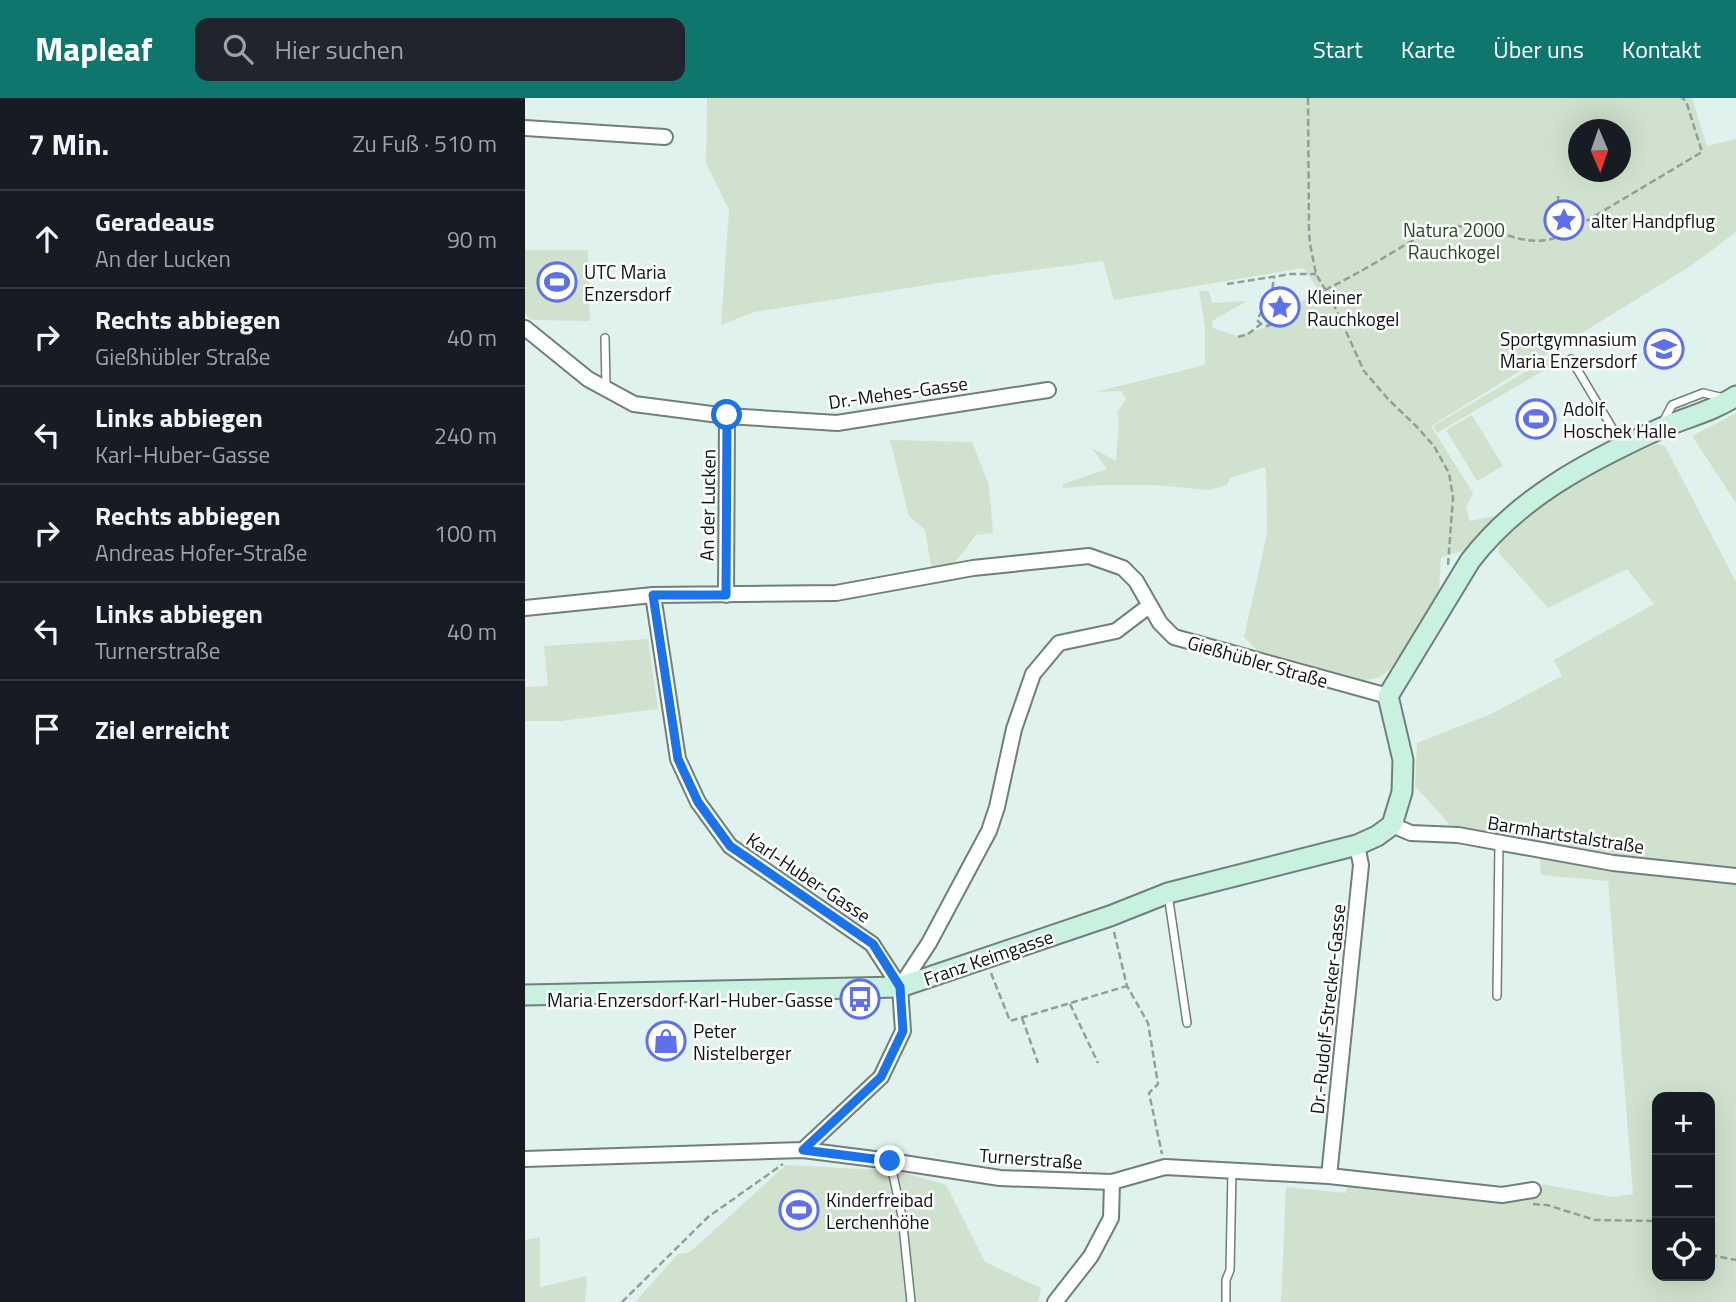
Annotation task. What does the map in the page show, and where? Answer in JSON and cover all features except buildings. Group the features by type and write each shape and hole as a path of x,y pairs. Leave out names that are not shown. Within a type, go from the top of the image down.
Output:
{"main road":[{"path":"1392,825 1402,792 1403,760 1388,696 1483,544 1541,492 1560,480 1623,446 1734,398"},
{"name":"Franz Keimgasse","path":"525,995 900,987 1110,916 1168,893 1357,845 1377,836 1392,825"}],"street":[{"path":"525,128 665,137"},
{"name":"Dr.-Mehes-Gasse","path":"525,328 588,379 634,404 727,415 837,423 1048,390"},
{"name":"An der Lucken","path":"726,595 727,415"},
{"name":"Gießhübler Straße","path":"525,608 653,595 837,593 973,568 1089,556 1123,568 1136,582 1160,623 1174,637 1388,696"},
{"name":"Karl-Huber-Gasse","path":"653,595 678,759 698,802 730,846 873,944 900,987"},
{"path":"803,1150 881,1077 903,1031 900,987 929,943 989,831 1014,729 1033,674 1059,643 1116,631 1149,606"},
{"name":"Barmhartstalstraße","path":"1392,825 1411,833 1458,835 1613,863 1736,876"},
{"name":"Dr.-Rudolf-Strecker-Gasse","path":"1329,1177 1361,865 1357,845"},
{"name":"Turnerstraße","path":"525,1159 803,1150 1000,1178 1112,1182 1165,1167 1329,1177 1502,1195 1532,1190"},
{"path":"1055,1302 1091,1256 1111,1218 1112,1182"}],"lane":[{"path":"605,338 606,388"},
{"path":"1571,359 1623,446"},
{"path":"1497,996 1499,843"},
{"path":"1168,893 1187,1023"},
{"path":"890,1161 902,1216 911,1302"},
{"path":"1226,1302 1226,1280 1230,1270 1232,1171"}],"path":[{"path":"1308,98 1309,232 1316,274 1333,303 1364,371 1434,446 1449,473 1453,497 1448,568"},
{"path":"1325,290 1428,232 1442,228 1483,228 1528,241 1545,241 1561,236 1702,152 1686,101 1682,98"},
{"path":"1558,196 1561,236"},
{"path":"1227,285 1291,274 1316,274"},
{"path":"1272,292 1280,297 1291,296 1296,300 1293,311 1268,326 1257,320 1272,292 1275,277"},
{"path":"1281,308 1283,317"},
{"path":"1238,337 1248,334 1261,324"},
{"path":"1110,916 1127,986 1148,1023 1158,1084 1149,1093 1165,1167"},
{"path":"985,958 1010,1021 1127,986"},
{"path":"1070,1004 1098,1063"},
{"path":"1022,1018 1038,1063"},
{"path":"622,1302 708,1217 803,1150"},
{"path":"1502,1195 1509,1202 1547,1205 1595,1220 1652,1221"},
{"path":"1715,1256 1736,1260"}],"green space":[{"name":"Natura 2000 Rauchkogel","path":"707,98 1692,98 1707,146 1736,139 1736,232 1692,265 1431,426 1473,493 1466,508 1470,521 1509,513 1470,549 1441,557 1439,593 1391,669 1378,678 1365,680 1259,652 1244,637 1267,534 1266,467 1230,478 1227,485 1209,490 1155,485 1063,488 1063,484 1107,469 1092,448 1116,461 1119,420 1117,413 1126,399 1121,391 1095,392 1205,365 1205,326 1199,291 1209,291 1212,303 1247,301 1212,321 1213,328 1237,336 1263,328 1299,302 1321,293 1303,268 1114,300 1103,261 972,278 754,312 721,325 729,210 706,163"},
{"name":"UTC Maria Enzersdorf","path":"525,250 588,250 590,321 533,320 525,315"},
{"path":"1561,351 1565,358 1437,433 1433,426"},
{"path":"1736,413 1736,503 1692,436"},
{"path":"1472,415 1503,466 1477,481 1446,430"},
{"path":"890,440 972,442 989,485 993,533 976,535 953,565 931,566 925,530 909,516"},
{"path":"1657,444 1665,446 1736,582 1736,1302 1281,1302 1286,1187 1346,1193 1347,1181 1499,1197 1540,1198 1542,1184 1613,1197 1633,1194 1608,881 1541,875 1539,843 1450,825 1415,786 1417,743 1491,714 1562,676 1554,660 1654,604 1627,569 1548,608 1498,552 1500,543 1544,497 1591,471"},
{"path":"648,639 658,709 560,721 525,721 525,687 548,686 544,646"},
{"path":"786,1165 898,1171 946,1185 985,1262 1041,1288 1038,1302 635,1302 678,1254 690,1252"},
{"path":"540,1237 540,1287 587,1276 585,1302 525,1302 525,1240"}],"water":[{"name":"Kinderfreibad Lerchenhöhe","path":"806,1197 807,1222 792,1223 791,1198"}],"place":[{"name":"alter Handpflug","path":"1564,220"},
{"name":"UTC Maria Enzersdorf","path":"557,282"},
{"name":"Kleiner Rauchkogel","path":"1280,307"},
{"name":"Sportgymnasium Maria Enzersdorf","path":"1664,349"},
{"name":"Adolf Hoschek Halle","path":"1536,419"},
{"name":"Maria Enzersdorf Karl-Huber-Gasse","path":"860,999"},
{"name":"Peter Nistelberger","path":"666,1041"},
{"name":"Kinderfreibad Lerchenhöhe","path":"799,1210"}],"route":[{"path":"727,415 726,595 653,595 678,759 698,802 730,846 873,944 900,987 903,1031 881,1077 803,1150 890,1161"}]}
